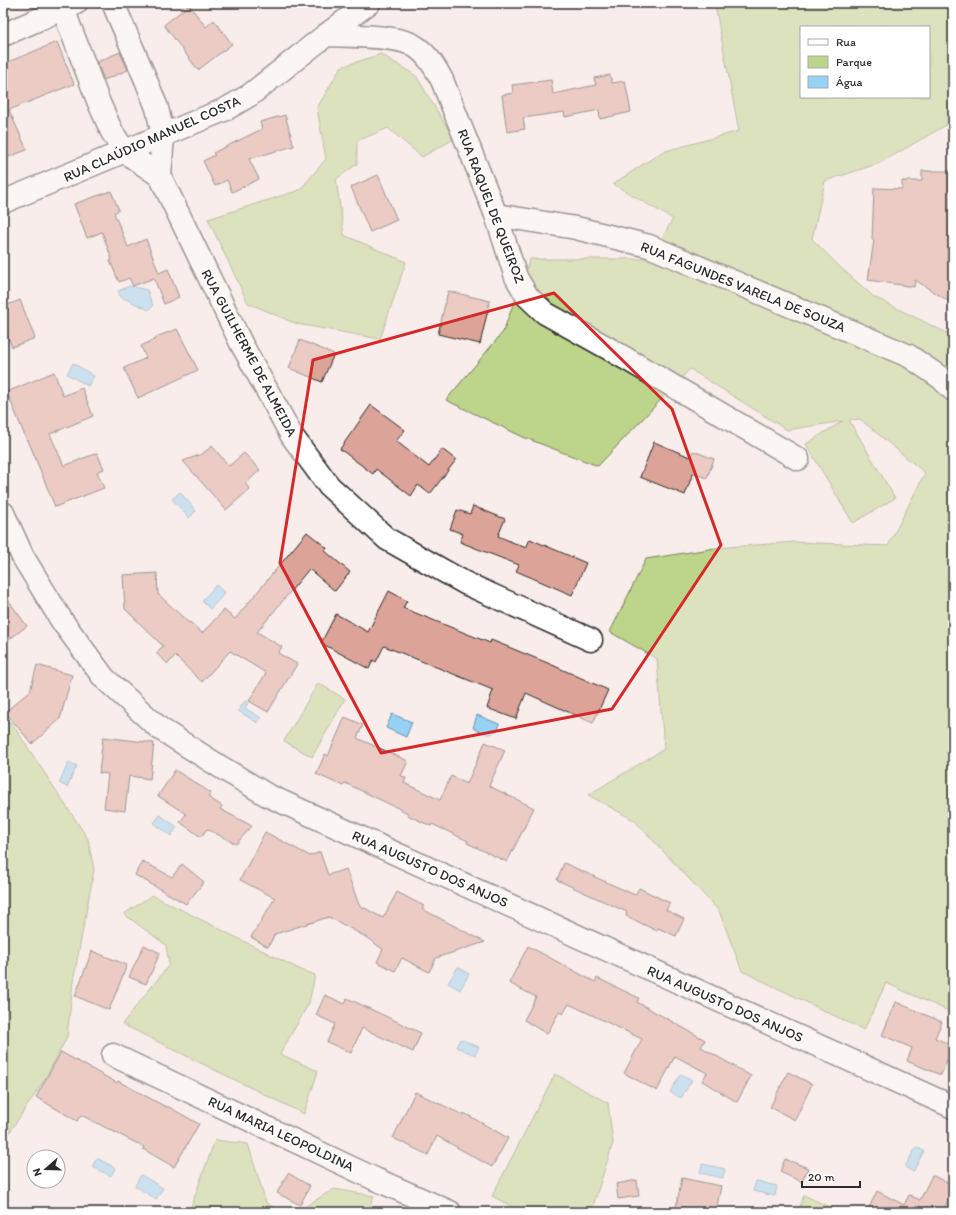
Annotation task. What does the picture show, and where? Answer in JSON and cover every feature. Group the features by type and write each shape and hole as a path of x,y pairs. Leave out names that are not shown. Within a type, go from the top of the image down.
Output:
{"street":[{"path":"113,3 157,108 163,135 160,176"},
{"name":"RUA CLAÚDIO MANUEL COSTA","path":"3,202 226,109 250,95 369,3"},
{"path":"3,35 70,6 99,103 112,132 125,152"},
{"name":"RUA RAQUEL DE QUEIROZ","path":"326,35 394,39 413,45 431,60 442,80 496,215 516,277 527,296 545,314 606,347 798,459"},
{"name":"RUA GUILHERME DE ALMEIDA","path":"125,152 160,176 241,343 292,436 329,486 387,539 464,583 591,640"},
{"name":"RUA FAGUNDES VARELA DE SOUZA","path":"496,215 576,228 649,246 909,356 941,378 953,390"},
{"name":"RUA AUGUSTO DOS ANJOS","path":"3,513 23,557 62,621 104,678 159,728 219,766 267,795 953,1107"},
{"name":"RUA MARIA LEOPOLDINA","path":"114,1055 450,1212"}],"highlighted area":[{"path":"554,293 672,409 721,545 612,709 381,753 280,563 313,360"}],"green space":[{"path":"713,3 953,3 953,121 880,163 825,181 812,239 841,268 874,297 953,336 953,1013 886,983 864,1030 742,971 719,911 634,820 588,795 664,749 657,659 610,632 646,559 716,548 795,542 888,546 925,473 860,419 849,420 895,498 853,523 806,444 843,421 787,430 690,369 598,466 523,437 446,400 503,332 530,259 650,259 673,219 613,184 662,152 739,131 716,10"},
{"path":"381,54 416,76 454,139 422,157 388,128 357,141 357,164 336,179 344,235 406,262 380,339 297,324 248,303 208,219 300,190 326,159 317,108 341,67"},
{"path":"318,683 345,699 312,757 284,741"},
{"path":"11,722 88,839 94,870 73,982 67,1037 45,1079 3,1142 3,724"},
{"path":"152,895 299,969 315,975 309,1003 280,1054 318,1071 304,1114 122,1024 169,965 166,945 124,914"},
{"path":"555,1074 608,1103 613,1143 591,1212 522,1212 492,1196"},
{"path":"215,1140 248,1144 266,1203 282,1212 189,1212"},
{"path":"334,1189 374,1196 368,1212 296,1212"},
{"path":"804,1195 839,1212 798,1212"}],"water":[{"path":"130,286 147,290 153,306 149,310 121,297 118,291"},
{"path":"73,363 94,376 88,386 67,374"},
{"path":"180,492 196,511 189,518 172,499"},
{"path":"216,585 225,593 210,609 202,601"},
{"path":"245,701 248,703 245,708 261,718 258,723 238,711"},
{"path":"392,714 412,722 406,737 386,728"},
{"path":"477,715 499,724 499,728 492,733 486,734 473,728"},
{"path":"69,762 77,766 67,787 59,783"},
{"path":"160,815 177,827 171,836 154,823"},
{"path":"458,967 469,974 460,990 448,983"},
{"path":"460,1039 479,1047 475,1055 456,1047"},
{"path":"681,1074 692,1080 681,1098 670,1092"},
{"path":"916,1147 924,1151 913,1172 905,1167"},
{"path":"97,1158 115,1168 111,1176 92,1167"},
{"path":"702,1164 725,1169 723,1178 700,1173"},
{"path":"141,1175 163,1188 156,1199 135,1186"},
{"path":"756,1181 777,1186 775,1196 753,1191"}],"building":[{"path":"189,5 206,27 214,20 232,44 198,70 164,25"},
{"path":"57,42 74,84 9,110 27,150 3,159 3,64"},
{"path":"120,52 128,70 104,80 97,62"},
{"path":"610,75 612,83 625,81 631,112 600,119 599,110 565,117 564,112 523,118 525,129 507,132 502,95 513,93 512,85 551,80 553,94 596,85 594,78"},
{"path":"285,115 294,146 249,159 259,179 232,192 227,180 215,186 203,161 215,155 213,153 262,129 260,122"},
{"path":"922,171 953,171 953,304 915,280 914,287 868,280 874,240 872,240 874,188 902,189 902,181 922,181"},
{"path":"378,175 397,220 370,232 351,187"},
{"path":"111,191 119,210 114,213 128,247 146,239 159,273 168,269 179,297 164,304 154,278 133,286 129,278 119,282 110,261 112,260 102,232 87,238 74,204"},
{"path":"448,291 490,301 480,344 438,334"},
{"path":"20,300 35,338 12,347 7,335 3,336 3,307"},
{"path":"177,329 198,370 138,398 124,368 146,358 141,346 156,339 156,337"},
{"path":"300,340 334,354 322,382 289,368"},
{"path":"54,372 63,396 82,388 93,416 50,434 64,466 97,453 104,469 97,472 104,488 55,507 7,392"},
{"path":"371,405 405,430 396,441 429,467 442,449 456,460 430,494 418,485 411,496 376,469 373,474 340,449"},
{"path":"654,442 690,457 693,451 714,459 707,478 693,473 685,495 640,477"},
{"path":"212,446 229,466 244,453 260,470 245,484 250,489 226,510 183,461 202,454"},
{"path":"473,506 505,519 498,536 526,548 530,539 586,563 572,595 516,571 519,565 460,542 463,534 450,529 457,510 470,514"},
{"path":"307,532 327,548 325,551 350,572 335,591 309,569 257,632 282,647 278,653 297,664 268,712 249,701 266,673 230,651 202,682 175,656 168,664 156,653 163,646 125,609 123,575 157,573 158,594 202,633 224,610 235,619"},
{"path":"389,591 407,601 403,608 490,643 491,640 608,690 593,723 526,693 516,719 487,708 493,690 384,646 376,662 373,660 369,669 321,643 336,614 368,632"},
{"path":"3,593 27,626 3,644"},
{"path":"37,665 72,675 60,719 32,744 5,712 30,691"},
{"path":"345,717 363,725 357,738 408,761 401,776 406,778 404,783 440,800 451,776 467,784 485,742 505,750 489,786 534,808 507,862 467,843 468,841 432,824 431,826 407,815 408,813 345,783 343,786 316,774 325,754 328,756"},
{"path":"103,737 154,743 150,779 129,776 125,811 104,808 108,774 99,773"},
{"path":"175,770 211,793 208,797 222,806 220,809 252,826 236,844 207,829 201,837 180,822 186,814 158,796"},
{"path":"265,832 310,856 320,852 328,875 346,869 359,905 383,918 397,892 424,906 422,909 485,942 436,958 429,972 402,958 395,971 377,962 383,949 364,936 329,917 275,934 268,947 251,937 275,898 240,880"},
{"path":"142,861 172,877 182,864 204,882 186,904 135,875"},
{"path":"564,863 635,895 639,888 670,903 666,910 684,919 676,936 658,928 657,931 626,916 627,912 557,880"},
{"path":"144,945 160,953 146,984 129,977"},
{"path":"528,946 595,982 597,978 639,998 637,1002 705,1040 701,1047 751,1076 737,1102 702,1081 707,1073 675,1056 657,1091 624,1073 642,1039 569,1004 563,1014 559,1012 547,1034 524,1020 536,997 509,983"},
{"path":"92,951 127,965 109,1010 75,996"},
{"path":"325,995 345,1004 347,998 421,1033 413,1052 362,1028 351,1053 327,1042 335,1024 316,1015"},
{"path":"896,1002 942,1022 935,1038 953,1046 941,1075 907,1061 912,1048 882,1035"},
{"path":"61,1052 117,1083 118,1081 199,1124 174,1167 143,1149 144,1147 81,1115 77,1121 36,1097"},
{"path":"788,1072 812,1084 795,1120 770,1107"},
{"path":"415,1092 463,1115 464,1113 508,1138 492,1167 437,1136 428,1155 393,1138"},
{"path":"785,1159 808,1168 802,1182 780,1172"},
{"path":"288,1173 310,1186 300,1205 277,1193"},
{"path":"932,1175 953,1186 953,1190 943,1211 945,1212 867,1212 877,1191 904,1205 909,1195 920,1200"},
{"path":"682,1178 721,1186 716,1212 675,1212"},
{"path":"637,1180 639,1196 618,1199 616,1184"}]}
